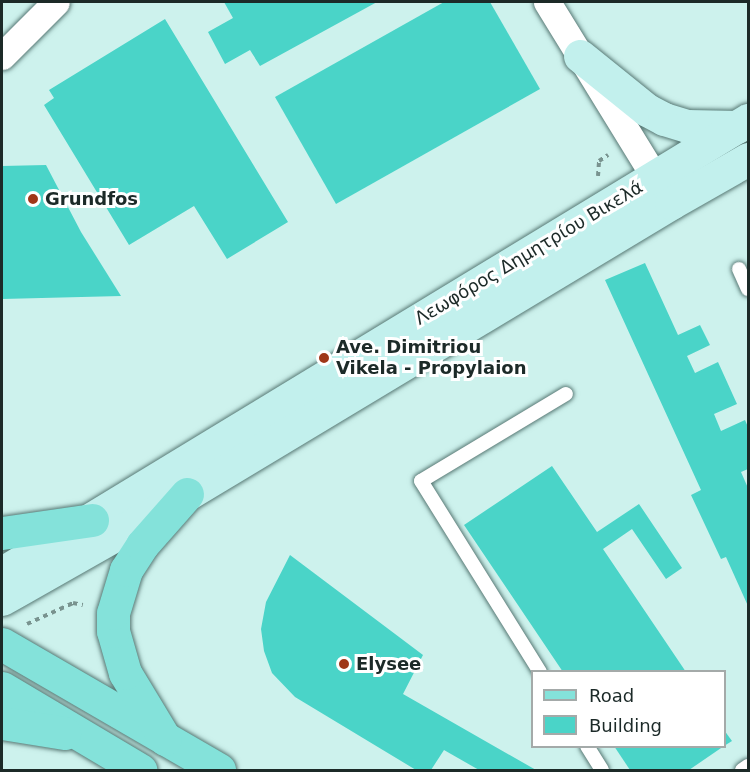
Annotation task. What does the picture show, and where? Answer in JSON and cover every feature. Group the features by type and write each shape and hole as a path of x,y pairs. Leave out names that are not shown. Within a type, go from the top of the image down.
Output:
{"main road":[{"path":"580,56 647,110 664,118 687,126 743,124"},
{"name":"Λεωφόρος Δημητρίου Βικελά","path":"2,599 187,494 662,190 743,124"},
{"name":"Λεωφόρος Δημητρίου Βικελά","path":"2,573 662,190 748,159"},
{"path":"165,739 125,673 115,641 113,613 126,570 142,545 187,494"},
{"path":"2,533 92,520"},
{"path":"9,636 165,739 219,771"},
{"path":"2,688 140,771"},
{"path":"2,723 84,737"}],"street":[{"path":"2,56 56,2"},
{"path":"547,2 662,190"}],"lane":[{"path":"739,269 748,289"},
{"path":"539,670 421,481 566,394"},
{"path":"588,748 602,771"},
{"path":"742,771 748,766"}],"path":[{"path":"9,636 73,603 113,613"}],"building":[{"path":"224,2 377,2 260,66 250,50 225,64 208,32 233,18"},
{"path":"444,2 490,2 540,89 336,204 275,97"},
{"path":"165,19 288,222 227,259 194,206 129,245 44,105 54,98 49,90"},
{"name":"Grundfos","path":"46,165 81,232 121,296 2,299 2,166"},
{"path":"645,263 678,335 700,325 710,345 687,356 695,373 718,362 737,404 714,414 721,431 745,420 748,427 748,469 741,472 748,488 748,606 726,557 721,559 691,495 701,490 605,280"},
{"path":"552,466 597,532 639,504 682,568 666,579 632,529 603,549 685,670 562,670 464,525"},
{"name":"Elysee","path":"290,555 423,655 403,694 536,770 479,770 444,750 431,770 416,770 295,697 272,673 264,651 261,629 266,602"},
{"path":"726,733 732,741 726,745"},
{"path":"615,748 721,748 689,770 630,770"}],"place":[{"name":"Grundfos","path":"33,199"},
{"name":"Ave. Dimitriou Vikela - Propylaion","path":"324,358"},
{"name":"Elysee","path":"344,664"}]}
